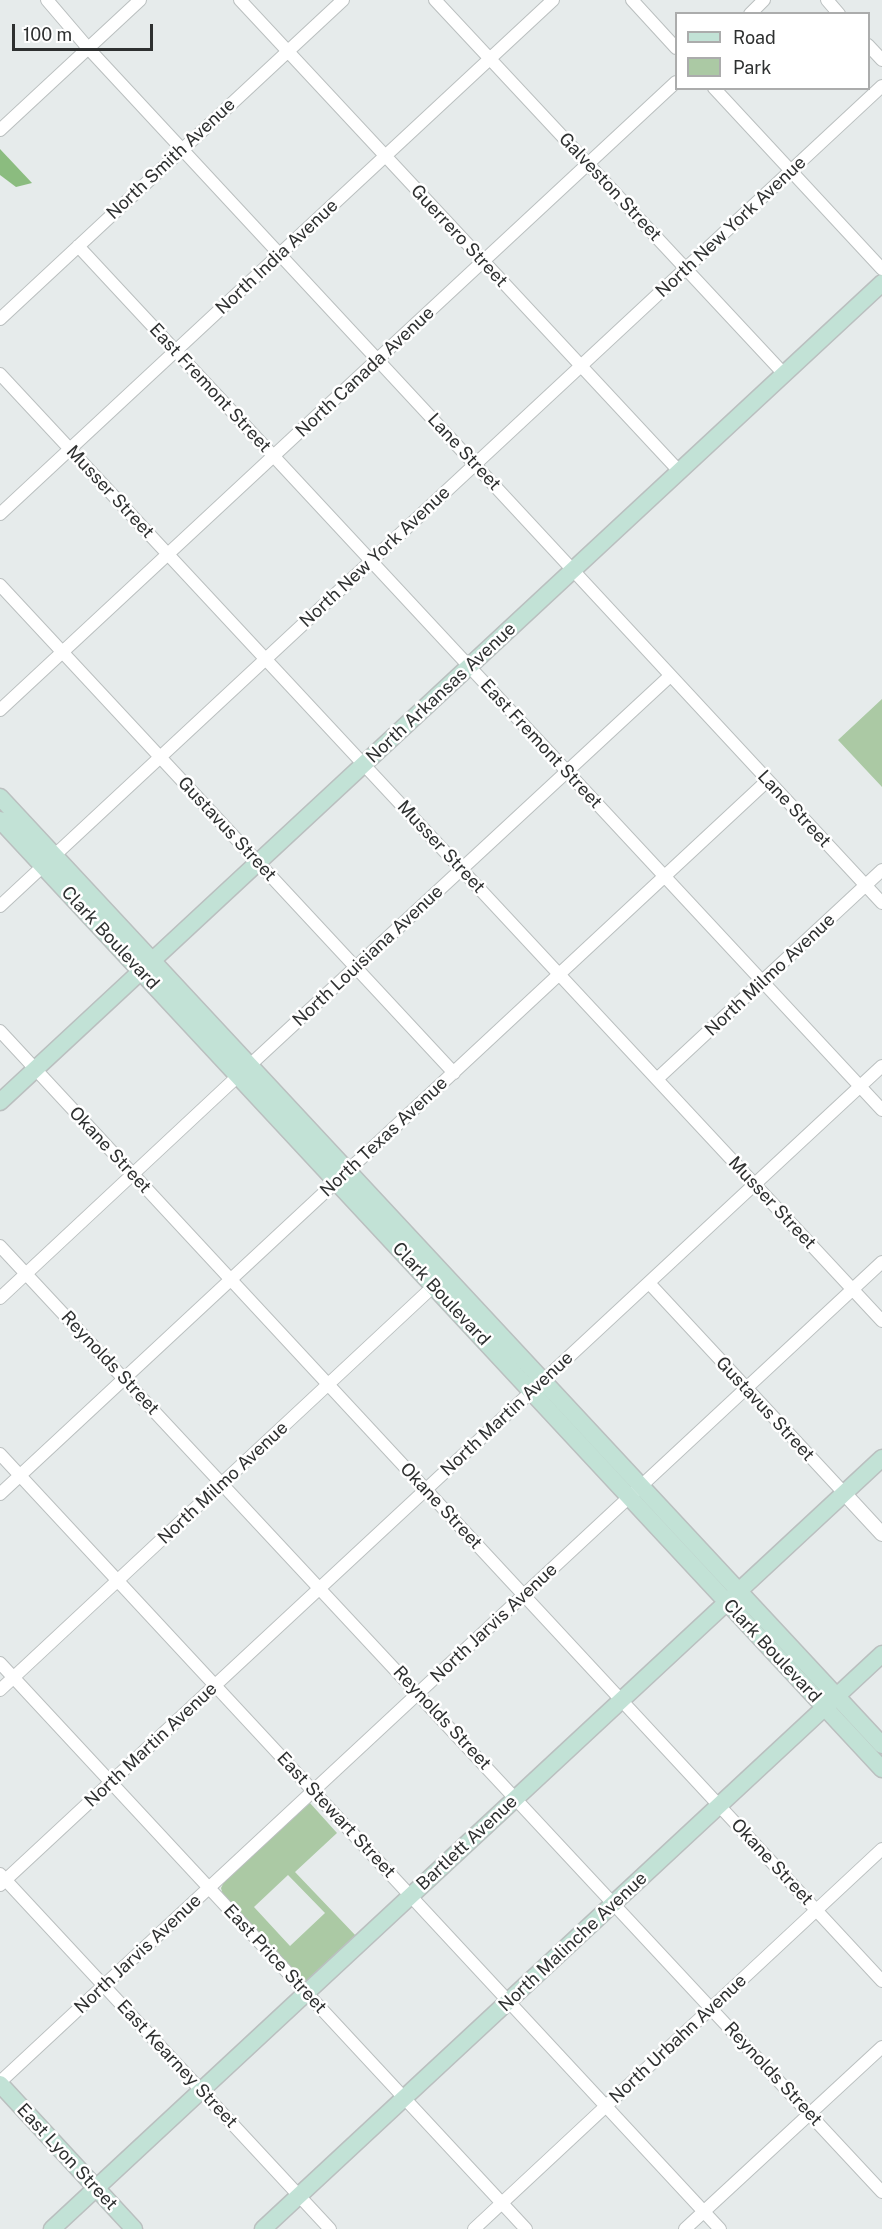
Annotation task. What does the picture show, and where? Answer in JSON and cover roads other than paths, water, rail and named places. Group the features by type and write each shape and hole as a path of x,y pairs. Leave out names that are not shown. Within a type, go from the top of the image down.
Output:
{"main road":[{"name":"North Arkansas Avenue","path":"0,1102 882,283"},
{"name":"Clark Boulevard","path":"0,796 49,860 831,1702 882,1769"},
{"name":"Clark Boulevard","path":"0,820 49,860"},
{"name":"Bartlett Avenue","path":"52,2229 882,1458"},
{"name":"North Malinche Avenue","path":"263,2229 882,1654"},
{"name":"Clark Boulevard","path":"831,1702 882,1745"},
{"name":"East Lyon Street","path":"0,2083 134,2229"}],"street":[{"name":"Lane Street","path":"47,0 88,48 882,903"},
{"path":"0,130 140,0"},
{"name":"Guerrero Street","path":"240,0 679,471"},
{"name":"North Smith Avenue","path":"0,319 343,0"},
{"name":"Galveston Street","path":"435,0 784,374"},
{"name":"North India Avenue","path":"0,514 553,0"},
{"path":"632,0 675,47"},
{"path":"752,12 764,0"},
{"path":"826,0 837,12"},
{"path":"870,47 882,60"},
{"name":"North Canada Avenue","path":"0,710 675,83"},
{"name":"North New York Avenue","path":"0,906 882,87"},
{"path":"716,90 882,268"},
{"name":"East Fremont Street","path":"78,246 882,1110"},
{"name":"Musser Street","path":"0,374 882,1321"},
{"name":"Gustavus Street","path":"0,585 453,1073"},
{"name":"North Louisiana Avenue","path":"0,1298 670,676"},
{"name":"North Texas Avenue","path":"0,1494 768,781"},
{"name":"North Milmo Avenue","path":"657,1079 882,870"},
{"name":"Okane Street","path":"0,1031 882,1980"},
{"name":"North Martin Avenue","path":"2,1880 111,1783 882,1066"},
{"name":"Reynolds Street","path":"0,1246 882,2192"},
{"name":"North Jarvis Avenue","path":"0,2083 882,1262"},
{"name":"North Milmo Avenue","path":"0,1690 440,1281"},
{"name":"Gustavus Street","path":"648,1283 882,1534"},
{"name":"East Stewart Street","path":"0,1454 720,2229"},
{"name":"East Price Street","path":"0,1663 526,2229"},
{"name":"North Urbahn Avenue","path":"474,2229 882,1849"},
{"name":"East Kearney Street","path":"2,1880 104,1985 330,2229"},
{"path":"685,2229 882,2047"}]}
